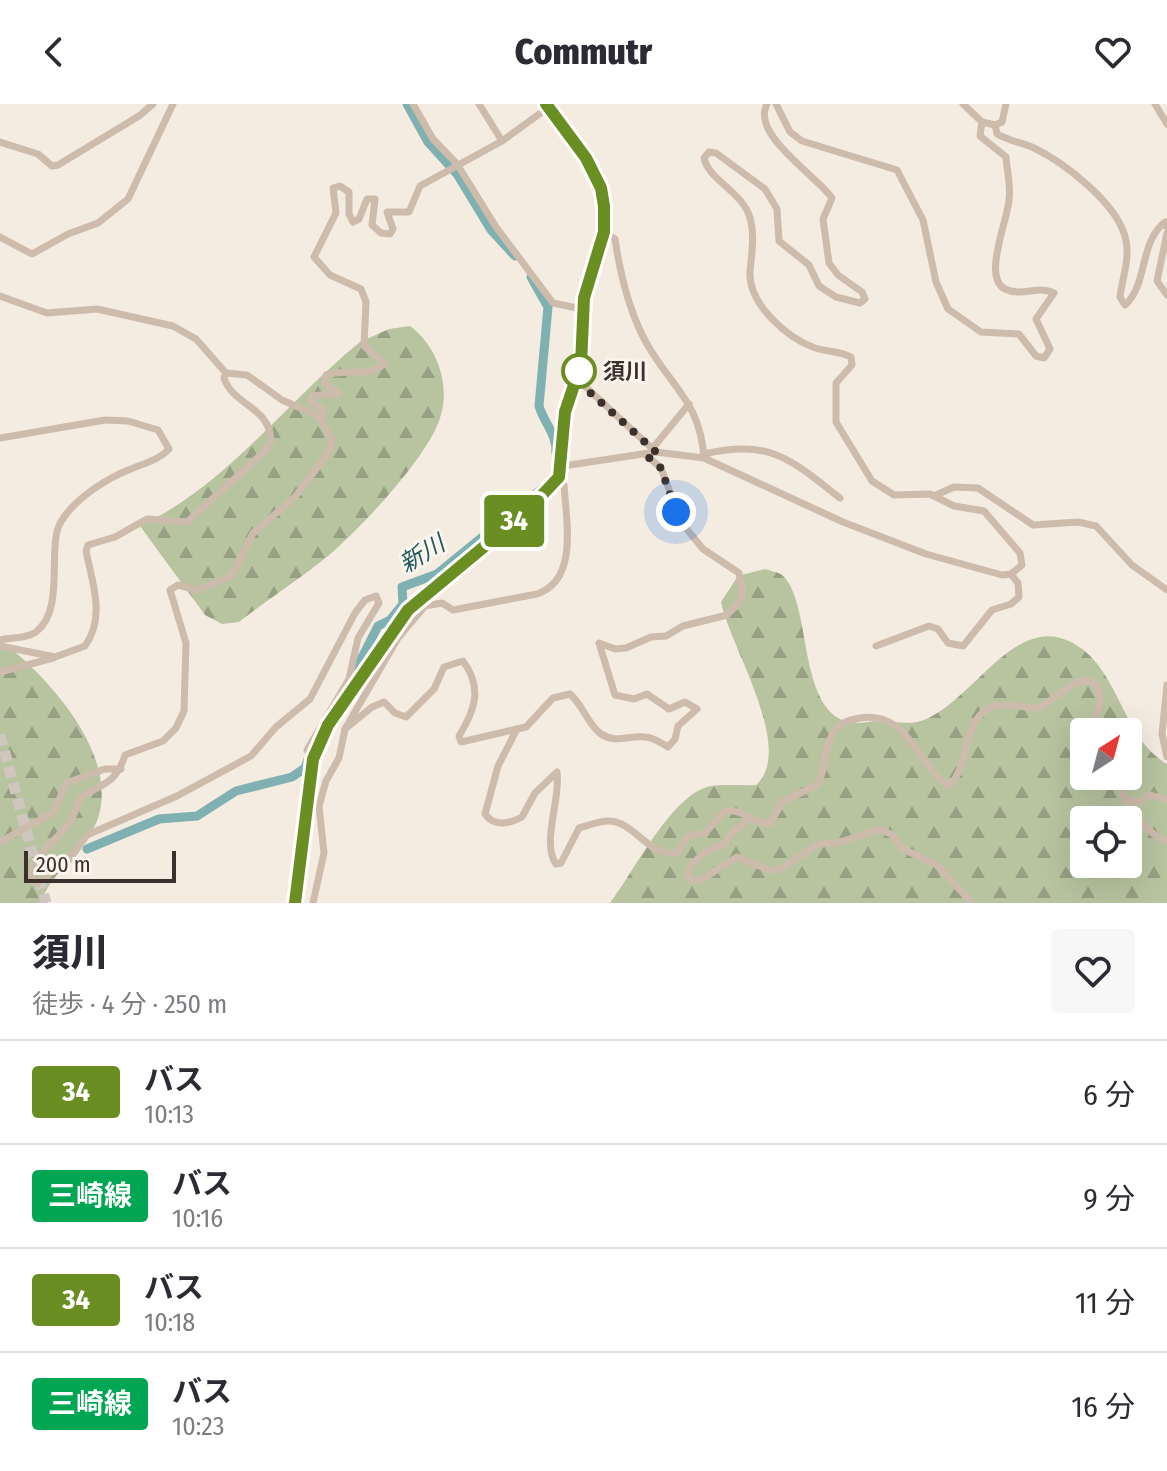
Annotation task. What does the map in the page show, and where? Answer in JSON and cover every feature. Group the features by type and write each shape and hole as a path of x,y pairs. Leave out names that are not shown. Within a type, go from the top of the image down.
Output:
{"highway":[{"path":"295,903 313,759 353,681 408,610 527,511 561,471 565,412 581,364 582,309 604,232 604,206 594,172 547,106"}],"street":[{"path":"0,237 32,254 107,217 135,188 155,137 173,104"},
{"path":"413,104 433,139 457,164 479,202 553,303 582,309"},
{"path":"479,104 502,141"},
{"path":"767,104 765,119 783,152 812,174 832,198 823,219 829,263 862,292 865,299 860,303 845,301 819,286 809,265 779,241 777,209 765,189 716,153 709,152 704,158 707,167 733,190 750,217 753,290 767,312 815,348 851,357 852,365 836,383 836,422 872,481 894,495 936,495 954,487 978,488 1033,525 1078,522 1096,526 1136,569 1167,590"},
{"path":"776,104 790,132 802,141 897,170 923,220 933,271 948,309 981,332 1019,334 1033,353 1044,358 1050,349 1036,319 1054,293 1048,290 1015,292 1006,289 998,279 997,251 1009,189 1006,157 980,136 982,122"},
{"path":"963,104 982,122 995,125 1002,122 1006,104"},
{"path":"1155,104 1167,124"},
{"path":"0,142 38,154 52,166 58,165 149,105"},
{"path":"319,416 323,415 323,409 311,402 312,396 339,393 325,384 326,375 341,371 369,373 385,363 364,346 366,302 361,289 330,275 314,257 336,213 333,188 340,186 349,192 349,214 353,222 359,219 367,199 375,199 372,225 381,233 390,234 393,229 387,212 412,210 420,186 502,141 547,106"},
{"path":"995,125 997,134 1013,144 1031,147 1070,172 1113,213 1127,243 1120,297 1125,305 1141,277 1154,235 1161,223 1165,222 1167,227"},
{"path":"604,232 615,239 629,300 646,341 689,404 704,456 843,522 926,554 995,573 1011,574 1022,565 1020,553 984,511 954,506 936,495"},
{"path":"1167,233 1157,281 1167,295"},
{"path":"0,296 47,313 97,309 173,326 196,339 226,373 247,375 271,394 319,416 331,433 329,452 289,503 253,533 232,576 204,588 178,585 170,590 186,643 184,711 176,728 163,741 125,755 121,769 108,785 79,800 67,827 53,838 33,871 34,882 69,860 87,835 177,796 251,756 276,727 310,699 355,613 365,600 376,596 379,603 358,638 353,681"},
{"path":"0,672 42,664 81,649 92,635 97,611 86,551 88,545 115,537 147,519 187,522 269,446 270,433 262,415 230,390 224,378 226,373"},
{"path":"345,729 372,707 384,702 395,713 406,717 434,689 444,667 463,661 472,672 477,701 459,736 461,742 526,727 553,698 570,694 580,703 597,731 606,737 647,737 668,747 675,739 678,726 697,709 685,702 669,709 647,694 634,699 615,695 600,655 599,643 615,649 626,648 651,637 666,636 683,626 727,615 740,602 743,593 739,573 703,549 681,522 652,452 576,378"},
{"path":"652,452 689,404"},
{"path":"0,438 115,420 158,430 169,449 160,457 113,478 69,510 57,532 55,584 42,625 26,636 0,643"},
{"path":"313,903 324,853 319,806 326,781 339,758 345,729 398,638 425,606 442,603 453,610 537,594 548,591 558,580 567,550 561,471 652,452 704,456 737,448 772,451 798,465 840,498"},
{"path":"876,646 929,626 938,629 948,643 963,646 992,610 1011,604 1019,597 1018,583 1011,574"},
{"path":"0,643 55,657"},
{"path":"517,729 498,766 485,814 493,821 502,823 522,817 530,808 535,793 557,772 559,788 549,848 556,864 561,863 579,828 605,820 615,821 655,850 667,854 677,853 689,835 704,834 725,811 736,811 749,819 770,824 782,802 817,785 831,736 849,720 874,718 896,726 912,739 949,786 956,777 978,718 991,707 1012,704 1039,708 1075,683 1088,680 1097,685 1099,694 1094,718"},
{"path":"1167,685 1162,734 1167,757"},
{"path":"0,842 54,812 66,783 105,769 121,769"},
{"path":"1121,790 1153,835 1167,841"},
{"path":"1126,800 1140,802 1148,795 1167,799"},
{"path":"749,819 729,836 725,844 713,847 693,863 687,874 689,880 701,880 737,857 769,870 779,870 818,844 838,843 879,829 891,834 903,849 937,865 972,903"}],"green space":[{"path":"410,326 434,355 444,393 440,418 433,434 408,472 328,556 239,622 222,624 205,615 140,526 171,509 228,466 360,342 389,329"},
{"path":"765,569 782,575 791,587 797,605 817,691 827,708 850,723 919,722 942,710 995,663 1031,639 1051,636 1071,642 1087,653 1100,668 1128,718 1070,718 1070,790 1142,790 1142,741 1167,764 1167,903 610,903 655,836 682,803 696,792 711,786 756,785 766,769 769,748 765,723 721,602 738,576"},
{"path":"0,640 39,674 58,696 90,745 99,770 102,796 97,821 84,843 52,881 41,903 0,903"}],"waterway":[{"name":"新川","path":"407,104 428,142 457,174 491,230 515,256"},
{"name":"新川","path":"531,277 548,307 539,406 554,440 556,453"},
{"name":"新川","path":"346,689 378,626 390,620 403,604 402,587 437,574 544,487"},
{"name":"新川","path":"87,849 159,819 197,816 236,791 292,777 305,768 310,754"}],"tunnel":[{"path":"0,735 46,903"}],"bus line":[{"name":"34","path":"295,903 313,759 328,725 408,610 527,511 559,477 564,459 565,412 581,364 582,309 588,281 601,248 604,206 594,172 546,104"}],"place":[{"name":"須川","path":"579,371"}],"route":[{"path":"579,371 576,378 585,388 656,452 647,456 661,468 676,512"}]}
